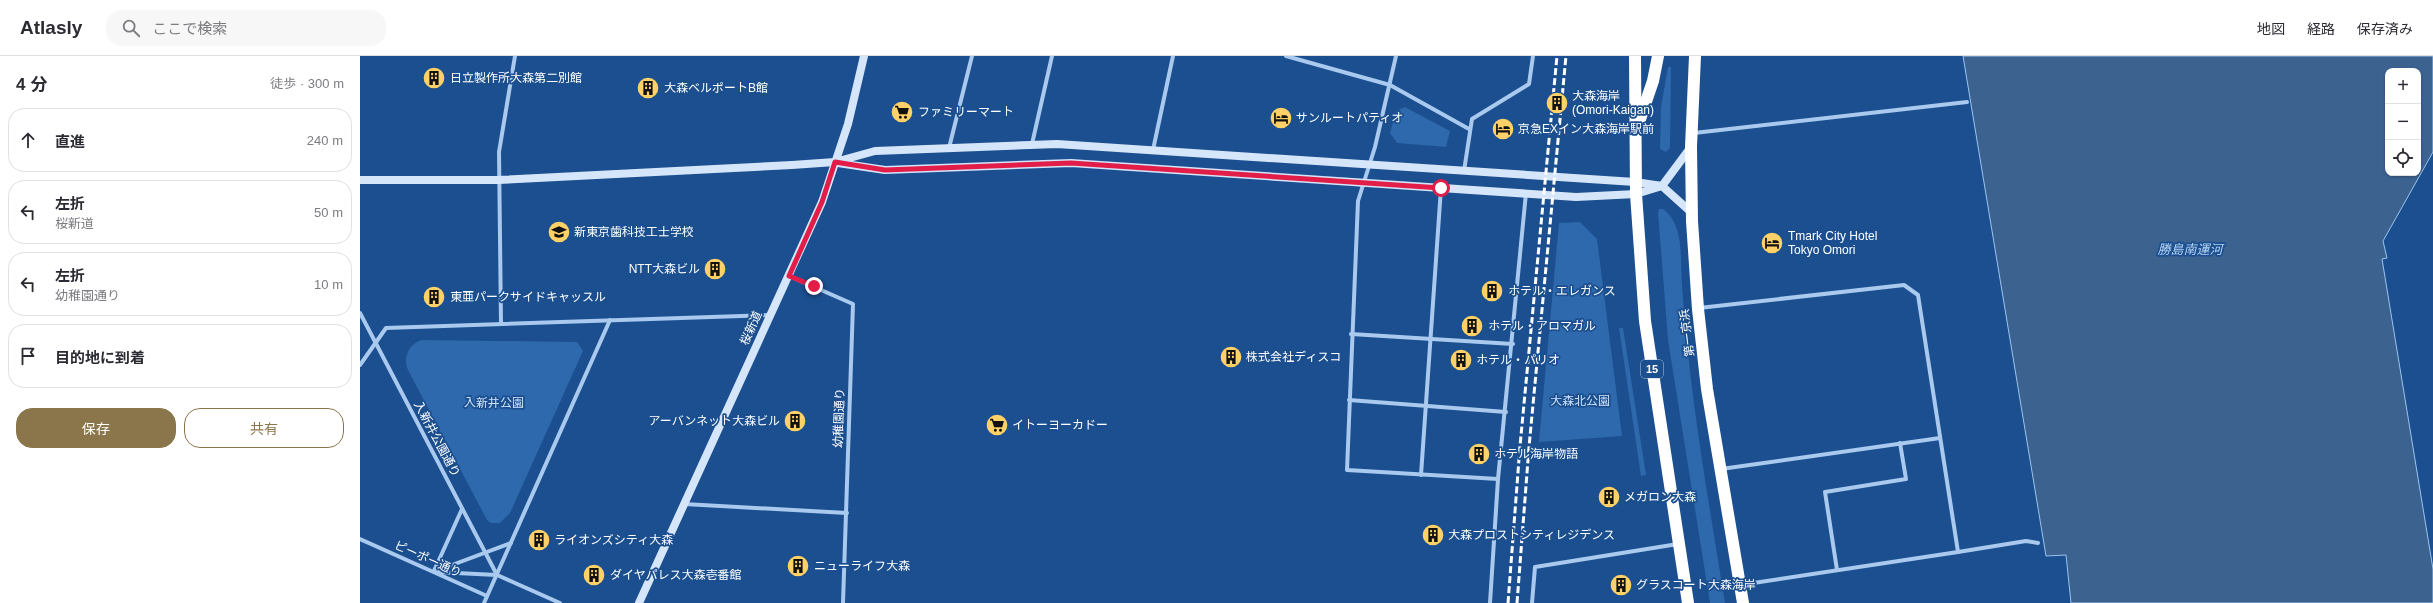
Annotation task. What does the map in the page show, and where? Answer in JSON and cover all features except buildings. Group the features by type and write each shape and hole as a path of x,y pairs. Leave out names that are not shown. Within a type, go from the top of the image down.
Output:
{"highway":[{"name":"15","path":"1636,56 1636,188 1644,321 1688,603"},
{"path":"1635,136 1653,81 1658,56"},
{"name":"第一京浜","path":"1695,56 1691,147 1692,213 1698,308 1708,389 1743,603"}],"street":[{"path":"501,323 498,180 499,152 515,56"},
{"name":"桜新道","path":"639,603 822,202 848,124 864,56"},
{"path":"949,148 972,56"},
{"path":"1032,144 1052,56"},
{"path":"1153,150 1173,56"},
{"path":"1286,56 1390,85 1470,129"},
{"path":"1396,56 1370,164 1358,200 1351,334 1347,470 1498,479"},
{"path":"1464,171 1472,119 1529,84 1533,56"},
{"path":"1692,133 1967,102"},
{"path":"835,162 875,151 1032,144 1113,146 1464,171 1636,188"},
{"path":"1662,186 1691,147"},
{"path":"360,180 498,180 835,162 885,170 1071,163 1576,197 1636,188 1662,186 1692,213"},
{"path":"1421,475 1432,340 1441,188"},
{"path":"1490,603 1498,479 1513,344 1526,193"},
{"name":"幼稚園通り","path":"789,276 853,304 847,513 842,603"},
{"path":"1698,308 1904,285 1918,296 1958,552"},
{"name":"入新井公園通り","path":"360,313 496,575"},
{"path":"360,365 375,341 386,328 770,315"},
{"path":"484,603 610,320"},
{"path":"1351,334 1513,344"},
{"path":"1349,400 1506,412"},
{"path":"1721,469 1940,438"},
{"path":"1837,570 1825,492 1906,479 1900,443"},
{"path":"684,504 847,513"},
{"path":"434,572 462,509"},
{"name":"ピーポー通り","path":"360,539 487,596"},
{"path":"1740,585 2026,541 2038,543"},
{"path":"434,572 511,543"},
{"path":"1532,603 1535,567 1679,544"},
{"path":"434,572 496,575 560,603"}],"green space":[{"path":"1668,67 1671,67 1670,148 1666,152 1660,149 1661,107"},
{"path":"1405,107 1450,131 1446,147 1397,143 1390,133 1396,111"},
{"path":"1659,209 1663,209 1675,224 1680,244 1685,325 1694,405 1725,603 1710,603 1668,340 1658,212"},
{"name":"大森北公園","path":"1580,222 1597,239 1622,436 1539,442 1559,223"},
{"path":"1619,328 1623,328 1646,475 1641,476"},
{"name":"入新井公園","path":"422,340 577,342 583,351 510,513 500,523 491,523 487,520 408,370 406,361 408,352 413,345"}],"water":[{"name":"勝島南運河","path":"1963,56 2433,56 2433,152 2421,173 2421,68 2385,68 2385,176 2420,176 2383,241 2387,258 2382,259 2433,569 2433,603 2071,603 2066,555 2046,556"}],"railway":[{"path":"1508,603 1520,446 1557,56"},
{"path":"1517,603 1529,447 1566,56"}],"place":[{"name":"日立製作所大森第二別館","path":"434,78"},
{"name":"大森ベルポートB館","path":"648,88"},
{"name":"大森海岸 (Omori-Kaigan)","path":"1557,103"},
{"name":"ファミリーマート","path":"902,112"},
{"name":"サンルートパティオ","path":"1281,118"},
{"name":"京急EXイン大森海岸駅前","path":"1503,129"},
{"name":"新東京歯科技工士学校","path":"559,232"},
{"name":"Tmark City Hotel Tokyo Omori","path":"1772,243"},
{"name":"NTT大森ビル","path":"715,269"},
{"name":"ホテル・エレガンス","path":"1492,291"},
{"name":"東亜パークサイドキャッスル","path":"434,297"},
{"name":"ホテル・アロマガル","path":"1472,326"},
{"name":"株式会社ディスコ","path":"1231,357"},
{"name":"ホテル・パリオ","path":"1461,360"},
{"name":"アーバンネット大森ビル","path":"795,421"},
{"name":"イトーヨーカドー","path":"997,425"},
{"name":"ホテル海岸物語","path":"1479,454"},
{"name":"メガロン大森","path":"1609,497"},
{"name":"大森プロストシティレジデンス","path":"1433,535"},
{"name":"ライオンズシティ大森","path":"539,540"},
{"name":"ニューライフ大森","path":"798,566"},
{"name":"ダイヤパレス大森壱番館","path":"594,575"},
{"name":"グラスコート大森海岸","path":"1621,585"}],"route":[{"path":"814,286 789,276 822,202 835,162 870,169 885,170 1071,163 1441,188"}]}
